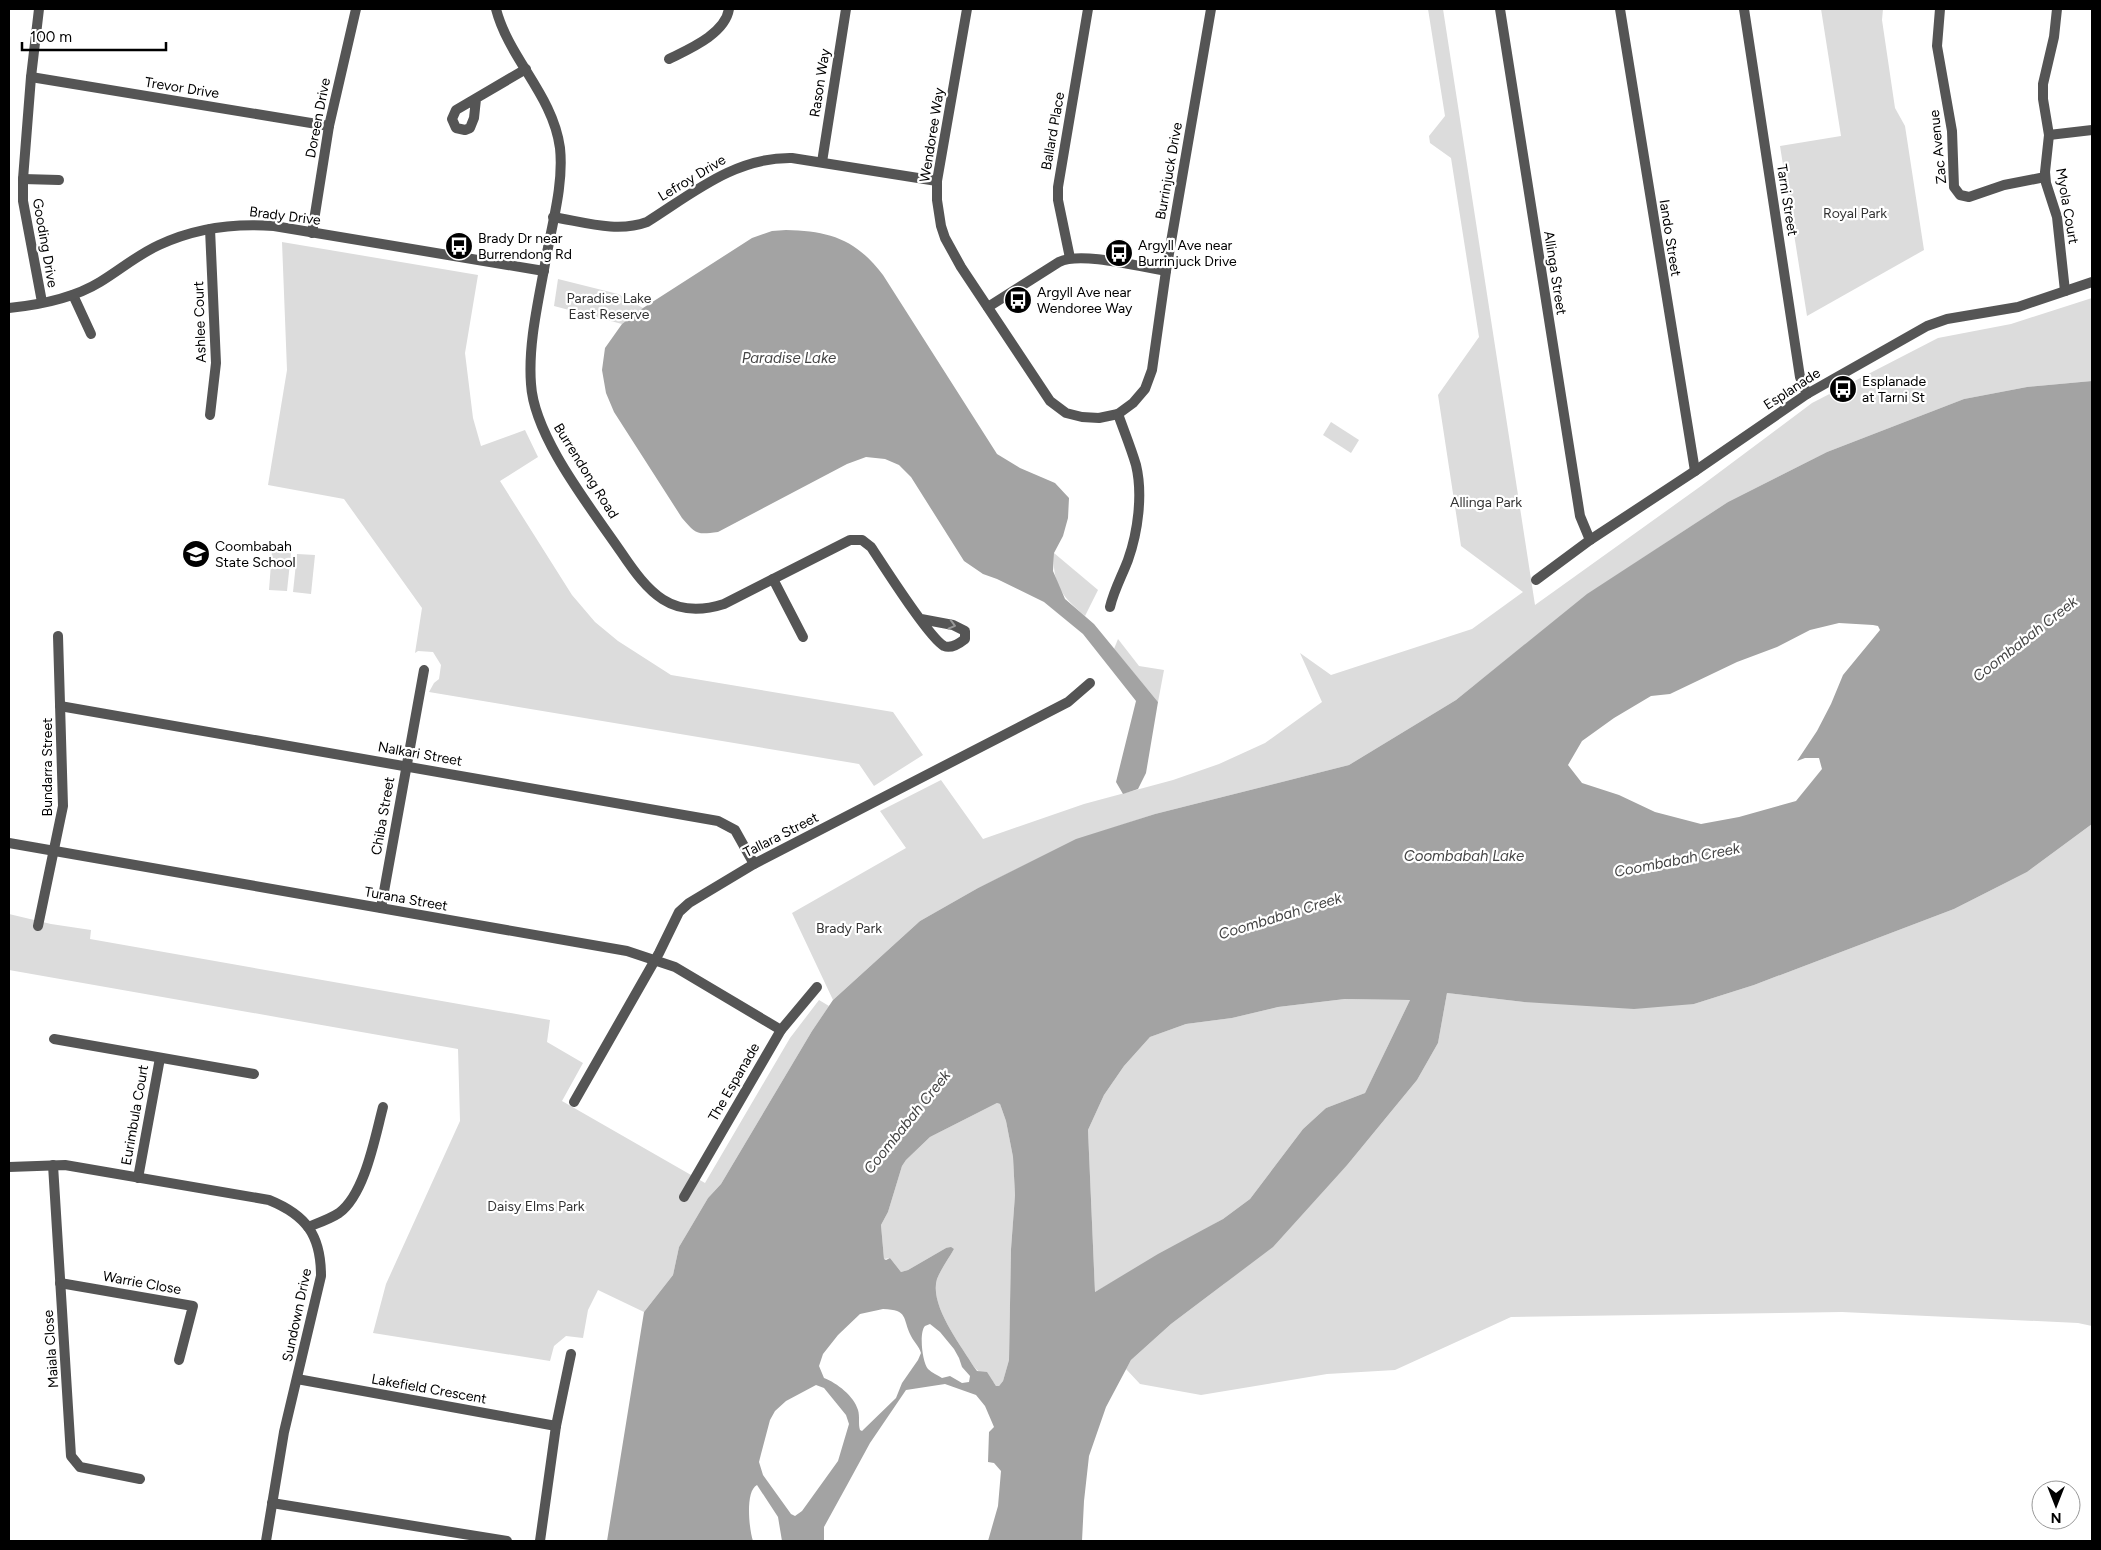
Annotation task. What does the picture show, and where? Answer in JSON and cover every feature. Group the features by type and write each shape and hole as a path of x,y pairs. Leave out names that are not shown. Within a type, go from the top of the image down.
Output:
{"street":[{"name":"Gooding Drive","path":"39,9 31,77 23,179 25,219 42,302"},
{"name":"Doreen Drive","path":"312,233 329,126 356,9"},
{"name":"Burrendong Road","path":"496,9 508,40 549,110 558,135 561,162 531,355 531,385 537,415 550,444 639,580 650,592 675,606 708,610 724,604 850,540 862,540 871,546 921,619"},
{"path":"669,59 701,42 716,30 728,14 729,9"},
{"name":"Rason Way","path":"822,162 846,9"},
{"name":"Wendoree Way","path":"967,9 937,181 939,212 945,238 961,267 1050,401 1066,412 1082,417 1099,418 1118,414"},
{"name":"Ballard Place","path":"1070,258 1058,200 1058,186 1088,9"},
{"name":"Burrinjuck Drive","path":"1118,414 1133,404 1145,389 1152,370 1166,271 1211,9"},
{"name":"Allinga Street","path":"1500,9 1580,516 1590,540"},
{"name":"Iando Street","path":"1620,9 1695,471"},
{"name":"Tarni Street","path":"1744,9 1800,377 1807,394"},
{"name":"Zac Avenue","path":"1940,9 1937,46 1952,131 1954,187 1960,195 1969,197 2004,185 2045,177"},
{"name":"Myola Court","path":"2057,9 2054,37 2043,84 2042,99 2049,135 2045,177 2057,217 2066,291"},
{"path":"476,99 526,69"},
{"name":"Trevor Drive","path":"31,77 329,126"},
{"path":"2049,135 2092,130"},
{"name":"Lefroy Drive","path":"553,217 621,228 629,227 647,222 739,166 762,160 782,158 822,162 937,181"},
{"path":"23,179 59,180"},
{"name":"Brady Drive","path":"9,308 73,295 99,283 158,245 210,228 257,225 544,271"},
{"name":"Ashlee Court","path":"210,228 216,363 210,415"},
{"path":"988,307 1059,262 1070,258 1084,257 1166,271"},
{"name":"Esplanade","path":"1536,580 1590,540 1807,394 1937,321 2006,310 2092,282"},
{"path":"73,295 91,334"},
{"path":"1110,607 1115,588 1128,559 1136,524 1139,495 1136,466 1118,414"},
{"path":"772,579 803,637"},
{"name":"Bundarra Street","path":"38,926 63,806 58,636"},
{"name":"Chiba Street","path":"381,908 424,670"},
{"name":"Tallara Street","path":"574,1102 655,959 679,912 689,903 754,864 1068,702 1090,683"},
{"name":"Nalkari Street","path":"60,706 718,821 735,830 754,864"},
{"name":"Turana Street","path":"9,843 627,952 655,959 676,967 781,1030"},
{"name":"The Espanade","path":"684,1196 781,1030 816,987"},
{"name":"Eurimbula Court","path":"54,1038 254,1074"},
{"name":"Eurimbula Court","path":"138,1178 160,1058"},
{"path":"308,1228 339,1212 352,1200 360,1188 383,1107"},
{"name":"Maiala Close","path":"53,1165 71,1456 80,1467 140,1479"},
{"name":"Sundown Drive","path":"9,1167 65,1165 269,1200 300,1216 314,1237 322,1258 322,1276 284,1432 266,1541"},
{"name":"Warrie Close","path":"60,1283 193,1306 179,1360"},
{"path":"540,1541 556,1426 571,1354"},
{"name":"Lakefield Crescent","path":"297,1379 556,1426"},
{"path":"272,1503 507,1541"}],"green space":[{"path":"1428,9 1443,9 1535,605 1701,486 1812,403 1938,338 2011,324 2092,298 2092,381 2027,387 1964,399 1827,452 1728,502 1588,594 1456,700 1349,765 1155,814 1076,840 978,888 920,921 833,1000 792,913 906,848 880,811 941,780 983,839 1084,804 1173,780 1219,764 1265,743 1322,702 1300,653 1331,675 1472,629 1523,592 1461,546 1438,395 1479,337 1451,158 1430,143 1429,136 1445,116"},
{"name":"Royal Park","path":"1821,9 1883,9 1882,20 1895,108 1905,126 1924,250 1807,316 1780,146 1841,136"},
{"path":"282,242 478,275 465,353 473,418 481,446 525,430 538,457 500,481 572,595 595,622 618,641 671,675 893,712 923,755 874,786 859,764 429,692 434,683 439,679 441,665 433,652 418,651 415,653 422,608 344,499 268,485 287,370"},
{"name":"Paradise Lake East Reserve","path":"558,279 618,294 643,308 622,324 554,306"},
{"path":"1331,422 1359,440 1351,453 1323,435"},
{"path":"272,551 291,553 287,591 269,590"},
{"path":"1054,553 1098,590 1085,616 1070,603 1060,589 1055,573"},
{"path":"297,554 315,555 311,594 293,592"},
{"path":"1118,639 1139,666 1164,670 1158,702 1114,649"},
{"path":"2092,824 2092,1326 2078,1323 1842,1312 1511,1317 1395,1370 1327,1374 1201,1395 1140,1384 1126,1369 1131,1360 1171,1324 1224,1284 1348,1164 1417,1080 1438,1043 1447,993 1524,1002 1694,1004 1754,985 1954,909 2027,872"},
{"name":"Daisy Elms Park","path":"9,914 51,924 91,930 90,939 550,1020 547,1042 583,1063 562,1101 705,1183 790,1038 819,1000 829,1006 812,1031 721,1184 708,1198 679,1247 673,1275 644,1312 598,1290 588,1310 583,1338 566,1336 554,1346 550,1361 373,1333 386,1284 460,1121 458,1049 9,970"},
{"path":"1345,999 1410,1000 1365,1093 1326,1108 1303,1129 1250,1199 1223,1219 1095,1292 1088,1130 1104,1095 1124,1066 1150,1037 1186,1024 1232,1018 1278,1007"},
{"path":"997,1103 1000,1104 1006,1121 1013,1157 1015,1195 1011,1249 1009,1360 1003,1381 999,1386 996,1386 974,1367 948,1325 938,1301 937,1279 954,1249 946,1248 908,1270 901,1272 890,1258 884,1259 881,1225 888,1212 902,1166 906,1160 930,1137"}],"water":[{"name":"Paradise Lake","path":"772,231 816,232 840,239 852,245 873,263 883,275 997,454 1020,468 1055,483 1069,498 1068,518 1063,536 1054,553 1053,571 1065,599 1094,624 1158,702 1146,773 1138,789 1123,794 1116,782 1136,701 1083,634 1044,602 983,574 964,561 911,477 899,465 885,459 866,457 847,464 718,532 701,533 690,527 682,518 614,412 606,393 602,370 605,348 622,324 643,308 752,238"},
{"name":"Coombabah Lake","path":"2092,381 2092,824 2027,872 1954,909 1754,985 1694,1004 1634,1009 1524,1002 1447,993 1438,1043 1417,1080 1348,1164 1273,1247 1171,1324 1131,1360 1106,1407 1089,1456 1082,1541 988,1541 998,1506 1001,1471 994,1463 988,1462 989,1432 994,1427 985,1406 976,1395 945,1384 906,1390 870,1443 824,1527 824,1541 782,1541 778,1517 757,1485 753,1489 749,1502 749,1520 753,1541 607,1541 644,1312 673,1275 679,1247 708,1198 721,1184 812,1031 833,1000 920,921 978,888 1076,839 1155,814 1349,765 1456,700 1587,594 1728,502 1827,452 1964,399 2027,387","holes":["1839,623 1873,625 1878,626 1880,630 1843,675 1817,731 1797,761 1805,758 1819,758 1822,769 1796,801 1739,817 1701,824 1655,812 1619,795 1582,783 1568,765 1582,741 1614,718 1651,696 1670,694 1737,662 1777,647 1810,630","1345,999 1410,1000 1365,1093 1326,1108 1303,1129 1250,1199 1223,1219 1158,1254 1095,1292 1088,1130 1104,1095 1124,1066 1150,1037 1186,1024 1232,1018 1278,1007","997,1103 1000,1104 1006,1121 1013,1157 1015,1195 1011,1249 1009,1360 1003,1381 999,1386 996,1386 987,1372 977,1371 974,1367 954,1336 938,1301 937,1279 954,1249 951,1247 946,1248 908,1270 901,1272 890,1258 884,1259 881,1225 888,1212 902,1166 930,1137","883,1309 897,1311 903,1316 911,1336 921,1353 902,1383 896,1398 862,1431 859,1428 858,1410 853,1400 834,1383 824,1378 819,1366 823,1354 838,1335 860,1314","930,1324 940,1332 954,1349 962,1367 970,1376 969,1382 962,1383 950,1376 942,1378 928,1369 922,1347 922,1334 925,1326","816,1385 824,1388 846,1415 849,1424 838,1461 802,1511 795,1516 791,1514 763,1475 759,1462 770,1420 775,1411 786,1401"]}],"place":[{"name":"Brady Dr near Burrendong Rd","path":"459,246"},
{"name":"Argyll Ave near Burrinjuck Drive","path":"1119,253"},
{"name":"Argyll Ave near Wendoree Way","path":"1018,300"},
{"name":"Esplanade at Tarni St","path":"1843,389"},
{"name":"Coombabah State School","path":"196,554"}],"park label":[{"name":"Allinga Park","path":"1486,502"},
{"name":"Brady Park","path":"849,928"}],"water label":[{"name":"Coombabah Creek","path":"2025,639"},
{"name":"Coombabah Creek","path":"1677,860"},
{"name":"Coombabah Creek","path":"1280,916"},
{"name":"Coombabah Creek","path":"907,1122"}]}
